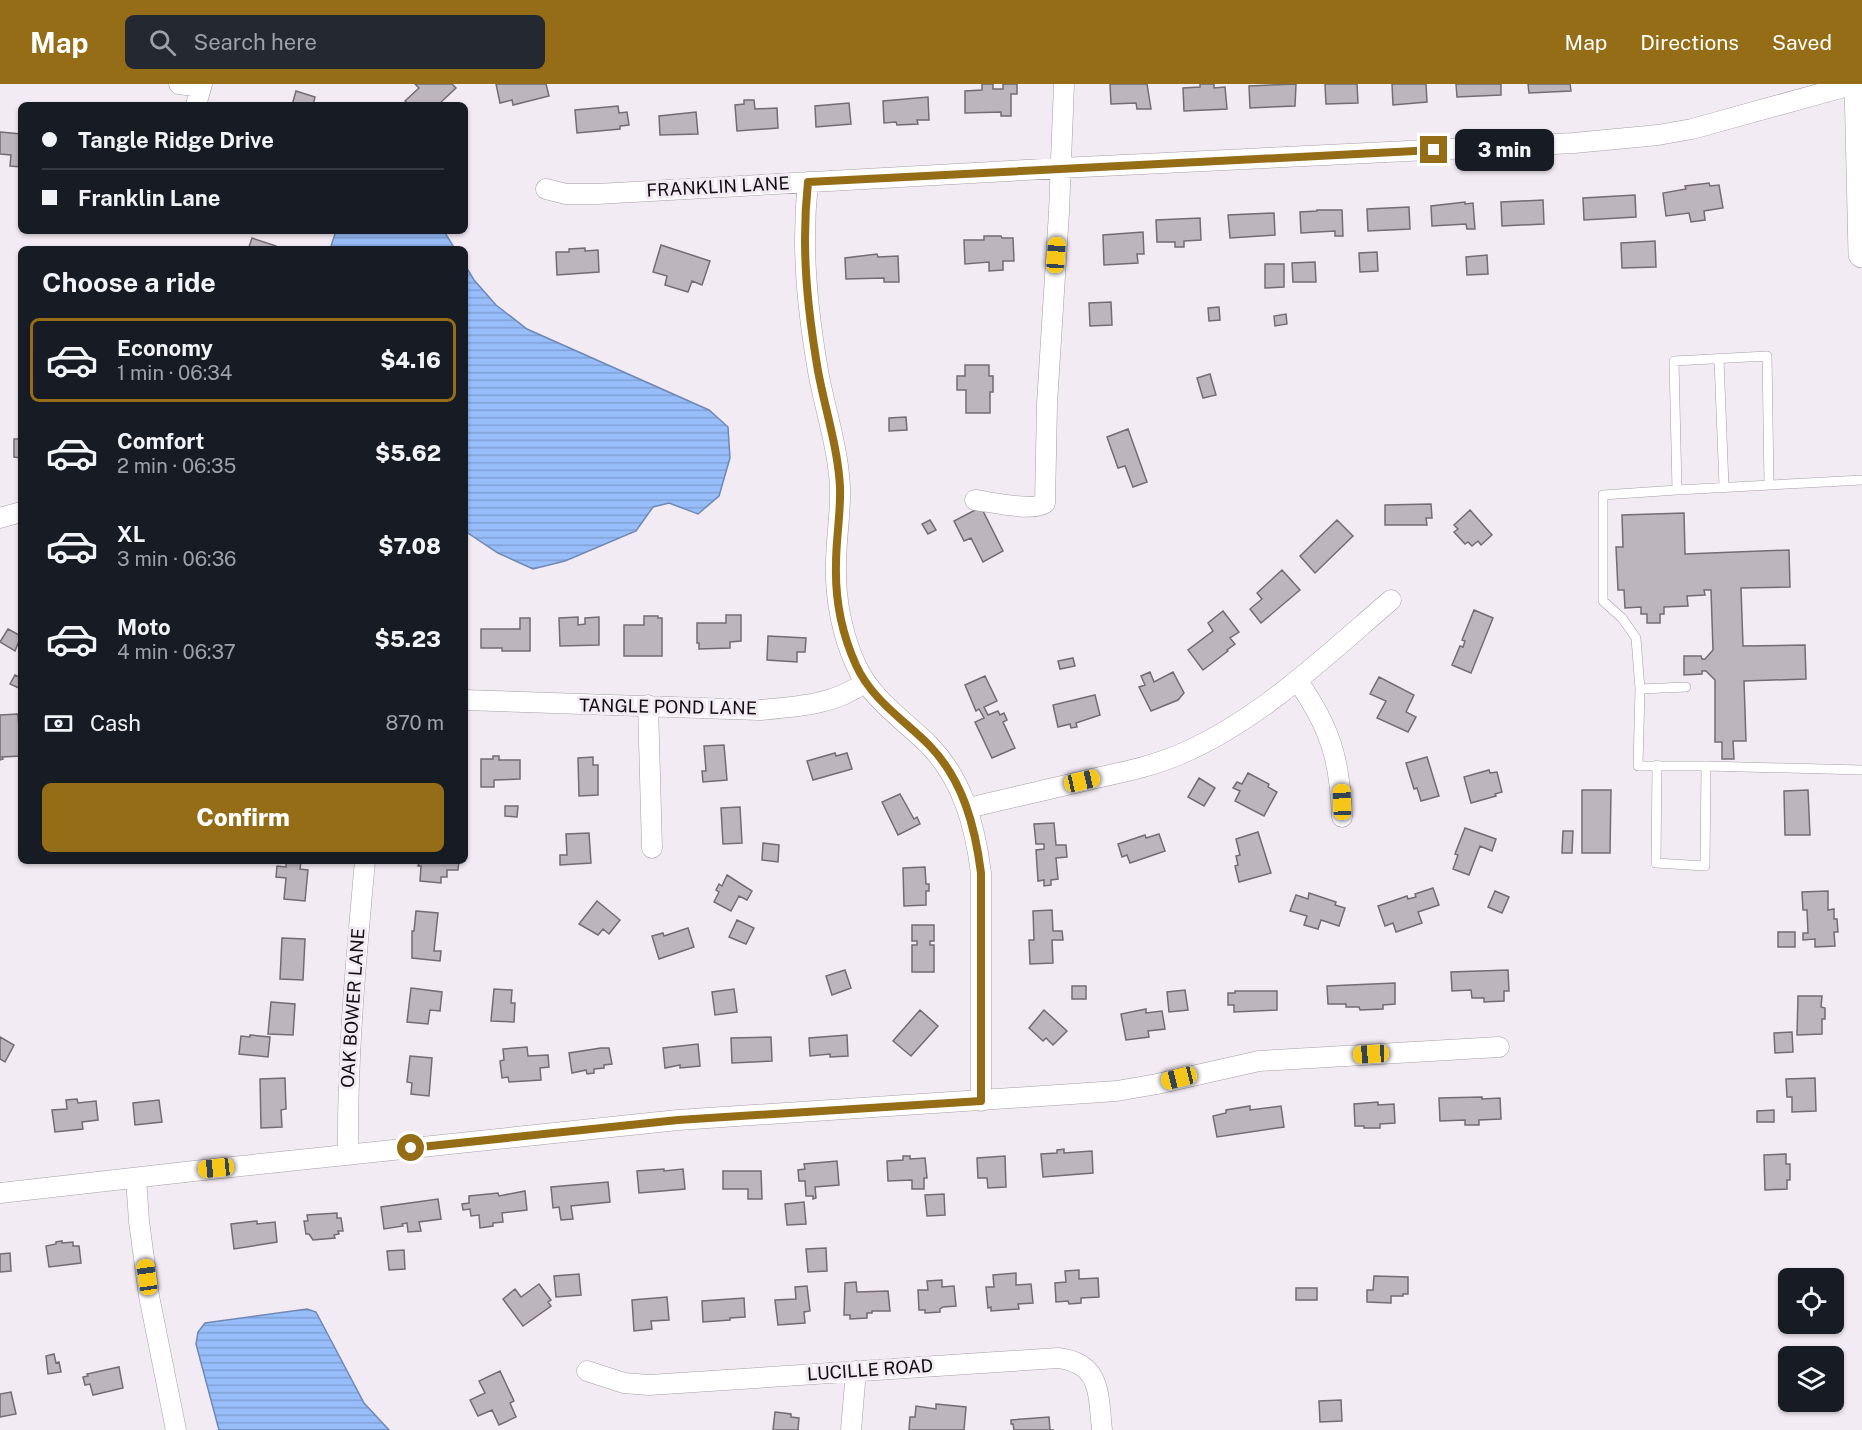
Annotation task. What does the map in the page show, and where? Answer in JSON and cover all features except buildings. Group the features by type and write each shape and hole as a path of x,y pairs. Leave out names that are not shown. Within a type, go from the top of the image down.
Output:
{"main road":[{"path":"1856,84 1862,254"}],"street":[{"path":"179,84 199,92"},
{"path":"975,500 1028,507 1040,507 1044,503 1064,84"},
{"name":"FRANKLIN LANE","path":"546,189 566,194 597,195 1061,168 1574,143 1658,135 1702,126 1856,84"},
{"path":"808,182 804,220 806,279 818,372 836,453 840,487 836,566 838,602 844,631 856,665 865,682 930,746 946,765 968,808 977,842 981,873 981,1101"},
{"path":"0,518 18,513"},
{"path":"968,808 1151,765 1214,738 1297,680 1391,600"},
{"path":"1297,680 1315,705 1336,756 1341,786 1342,817"},
{"name":"TANGLE POND LANE","path":"468,700 760,710 795,707 845,695 865,682"},
{"path":"648,705 652,848"},
{"name":"OAK BOWER LANE","path":"348,1155 347,1084 352,999 365,864"},
{"path":"0,1193 678,1120 1117,1091 1259,1061 1499,1047"},
{"path":"136,1178 149,1296 176,1430"},
{"name":"LUCILLE ROAD","path":"587,1371 624,1383 649,1385 1058,1358 1072,1360 1083,1365 1091,1374 1096,1385 1102,1430"},
{"path":"851,1430 856,1371"}],"lane":[{"path":"1677,490 1674,361 1719,358 1767,356 1769,484"},
{"path":"1719,358 1724,487"},
{"path":"1862,480 1603,495 1603,602 1622,618 1636,638 1640,690 1638,766 1862,770"},
{"path":"1640,690 1686,687"},
{"path":"1657,765 1656,863 1705,866 1706,766"}],"water":[{"path":"335,234 446,234 453,246 331,246"},
{"path":"468,270 496,305 527,329 709,410 728,427 730,458 719,496 698,514 669,503 653,507 636,531 565,561 533,569 498,553 468,533"},
{"path":"307,1309 316,1312 364,1403 389,1430 219,1430 196,1344 198,1332 205,1323"}],"route":[{"path":"411,1148 678,1120 981,1101 981,873 977,842 968,808 946,765 930,746 865,682 856,665 844,631 838,602 836,566 840,487 836,453 818,372 807,293 804,220 808,182 1434,150"}]}
